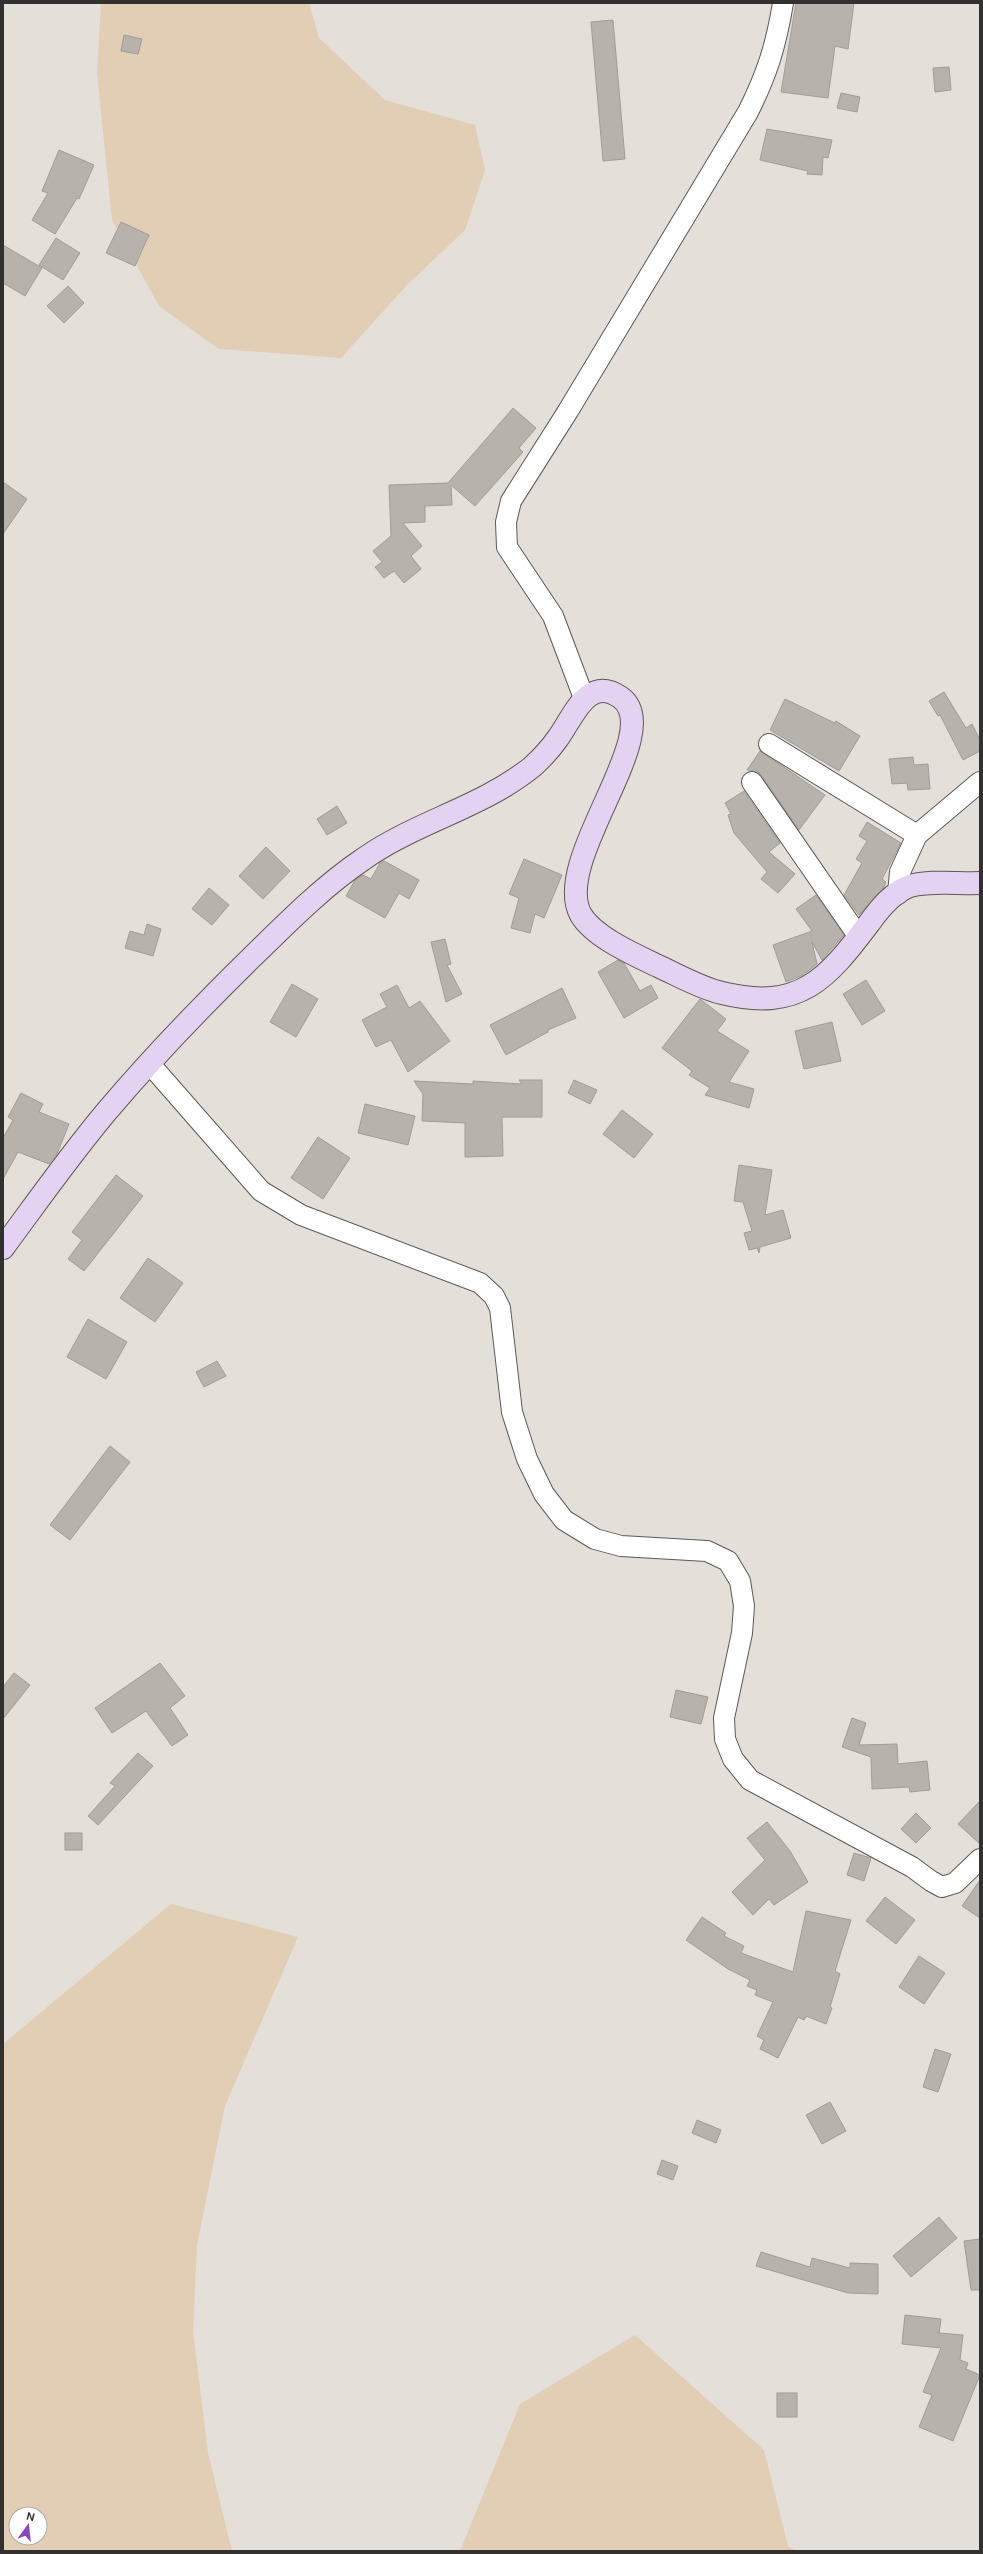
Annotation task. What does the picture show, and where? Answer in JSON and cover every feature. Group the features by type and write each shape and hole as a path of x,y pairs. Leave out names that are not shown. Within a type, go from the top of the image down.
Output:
{"street":[{"path":"584,698 553,616 507,547 506,522 511,501 576,398 748,112 766,76 777,40 783,3"},
{"path":"3,1248 105,1114 149,1063 208,1000 322,891 363,859 400,836 501,788 535,765 559,737 584,698 598,692 610,693 623,699 632,712 632,731 621,765 580,862 574,891 581,915 600,935 638,957 719,993 753,998 789,996 818,982 859,937 884,903 909,886 980,883"},
{"path":"769,744 917,835"},
{"path":"752,782 859,937"},
{"path":"898,894 900,872 917,835 980,782"},
{"path":"149,1063 261,1191 301,1216 480,1283 494,1296 500,1308 512,1412 527,1459 544,1494 564,1520 595,1539 621,1546 707,1551 728,1561 740,1581 744,1606 742,1633 724,1718 725,1739 733,1758 750,1780 884,1852 942,1887 955,1883 980,1859"}],"shaded area":[{"path":"101,3 309,3 319,38 385,100 475,125 485,170 465,230 407,285 341,358 219,349 159,306 112,220 97,72"},
{"path":"171,1904 298,1937 225,2106 197,2245 193,2331 208,2453 232,2551 3,2551 3,2044"},
{"path":"635,2335 764,2450 788,2546 796,2551 460,2551 520,2404"}],"building":[{"path":"796,3 854,3 848,49 835,46 828,98 781,92"},
{"path":"613,20 625,159 603,161 591,22"},
{"path":"124,35 142,39 138,54 121,51"},
{"path":"949,67 951,90 935,92 933,68"},
{"path":"841,93 860,97 857,112 837,108"},
{"path":"767,129 832,140 828,158 823,157 822,175 807,174 808,171 760,160"},
{"path":"59,150 94,165 79,199 77,198 55,234 32,220 48,193 42,191"},
{"path":"121,222 149,235 135,266 106,253"},
{"path":"56,238 80,253 63,280 39,265"},
{"path":"3,245 42,268 25,296 3,283"},
{"path":"68,286 84,303 64,323 47,306"},
{"path":"513,408 536,428 519,448 523,452 475,506 451,485 452,505 425,506 425,522 403,523 422,546 411,556 421,569 404,583 394,571 384,578 375,567 382,562 373,551 391,536 389,485 448,483"},
{"path":"3,482 27,499 3,534"},
{"path":"944,692 966,728 972,724 980,740 980,751 963,760 940,715 938,716 929,701"},
{"path":"785,699 835,723 836,721 860,736 839,771 770,730"},
{"path":"760,751 825,795 799,830 761,775 757,771 747,770"},
{"path":"913,757 914,765 928,764 930,789 908,790 907,783 892,784 889,759"},
{"path":"744,791 780,843 769,852 795,874 778,893 761,879 767,872 734,833 728,815 731,814 725,803"},
{"path":"337,806 347,823 327,835 317,819"},
{"path":"867,822 901,843 882,879 886,882 883,889 859,915 844,895 862,863 856,859 867,841 859,836"},
{"path":"266,847 290,871 263,899 239,876"},
{"path":"524,859 562,875 544,918 535,914 530,933 511,928 519,898 509,894"},
{"path":"384,861 419,880 409,899 399,893 385,918 346,896 355,880 363,875 371,879 380,863"},
{"path":"209,888 229,905 212,925 192,909"},
{"path":"816,895 844,935 822,960 812,942 817,964 803,975 786,982 773,945 812,931 796,909"},
{"path":"147,924 161,929 153,956 125,948 130,931 144,935"},
{"path":"445,939 451,964 447,965 462,994 446,1002 431,942"},
{"path":"618,960 624,963 640,991 651,985 658,998 624,1018 598,972"},
{"path":"866,980 885,1011 862,1025 843,994"},
{"path":"292,984 318,999 296,1037 270,1022"},
{"path":"397,985 409,1008 420,1001 450,1041 408,1072 391,1040 376,1047 362,1020 387,1007 380,994"},
{"path":"562,988 576,1018 548,1030 548,1032 506,1055 490,1025"},
{"path":"700,999 726,1019 717,1031 749,1051 729,1082 754,1089 749,1108 705,1095 710,1088 689,1075 692,1071 662,1048"},
{"path":"832,1022 841,1061 804,1069 795,1031"},
{"path":"519,1080 542,1080 542,1117 502,1117 503,1156 465,1157 465,1123 422,1121 423,1094 414,1081 473,1084 473,1081 522,1084"},
{"path":"574,1080 597,1090 590,1104 568,1093"},
{"path":"21,1093 43,1104 39,1112 69,1124 57,1154 49,1164 18,1152 3,1179 3,1138 13,1120 8,1117"},
{"path":"365,1104 415,1116 408,1145 358,1133"},
{"path":"622,1110 653,1134 634,1158 603,1134"},
{"path":"318,1137 350,1158 323,1199 291,1178"},
{"path":"739,1165 772,1170 765,1215 783,1210 791,1238 760,1247 759,1253 757,1248 749,1250 744,1233 752,1231 743,1202 734,1201"},
{"path":"116,1175 143,1196 84,1271 68,1259 82,1240 72,1232"},
{"path":"148,1258 183,1283 155,1322 120,1298"},
{"path":"88,1319 127,1342 106,1379 67,1357"},
{"path":"217,1361 226,1376 204,1387 196,1372"},
{"path":"110,1446 130,1462 70,1540 50,1525"},
{"path":"160,1663 185,1696 170,1708 188,1735 172,1746 146,1711 112,1733 95,1708"},
{"path":"14,1673 30,1685 3,1719 3,1687"},
{"path":"676,1690 708,1697 701,1724 670,1717"},
{"path":"852,1718 866,1723 859,1745 897,1744 898,1764 927,1761 930,1790 910,1792 909,1787 872,1789 871,1757 842,1747"},
{"path":"138,1753 153,1766 98,1825 88,1816 115,1786 110,1783"},
{"path":"980,1801 980,1844 958,1824"},
{"path":"916,1813 931,1828 916,1843 901,1829"},
{"path":"767,1822 790,1851 808,1882 774,1905 769,1899 753,1915 732,1892 765,1860 747,1838"},
{"path":"65,1833 82,1833 82,1850 65,1850"},
{"path":"854,1853 871,1858 864,1881 847,1875"},
{"path":"980,1880 980,1918 962,1906"},
{"path":"885,1897 915,1920 896,1944 866,1921"},
{"path":"806,1911 851,1920 835,1971 840,1974 830,2007 832,2008 826,2024 806,2016 804,2020 798,2017 778,2058 760,2049 764,2040 757,2036 773,2002 755,1995 757,1990 747,1986 750,1980 728,1969 686,1940 702,1917 726,1933 724,1936 744,1946 741,1953 793,1972"},
{"path":"919,1956 945,1973 924,2004 899,1987"},
{"path":"935,2049 951,2054 938,2092 923,2087"},
{"path":"830,2102 846,2131 822,2144 806,2115"},
{"path":"697,2120 721,2130 716,2143 692,2133"},
{"path":"662,2160 678,2166 673,2180 657,2174"},
{"path":"939,2217 957,2238 911,2277 893,2256"},
{"path":"980,2239 980,2290 971,2290 964,2241"},
{"path":"761,2252 810,2267 812,2258 850,2268 850,2263 878,2264 878,2294 848,2293 756,2266"},
{"path":"905,2315 941,2319 939,2333 963,2335 960,2360 968,2363 966,2369 980,2375 953,2441 919,2427 932,2395 923,2392 941,2348 902,2344"},
{"path":"777,2393 797,2393 797,2417 777,2417"}]}
